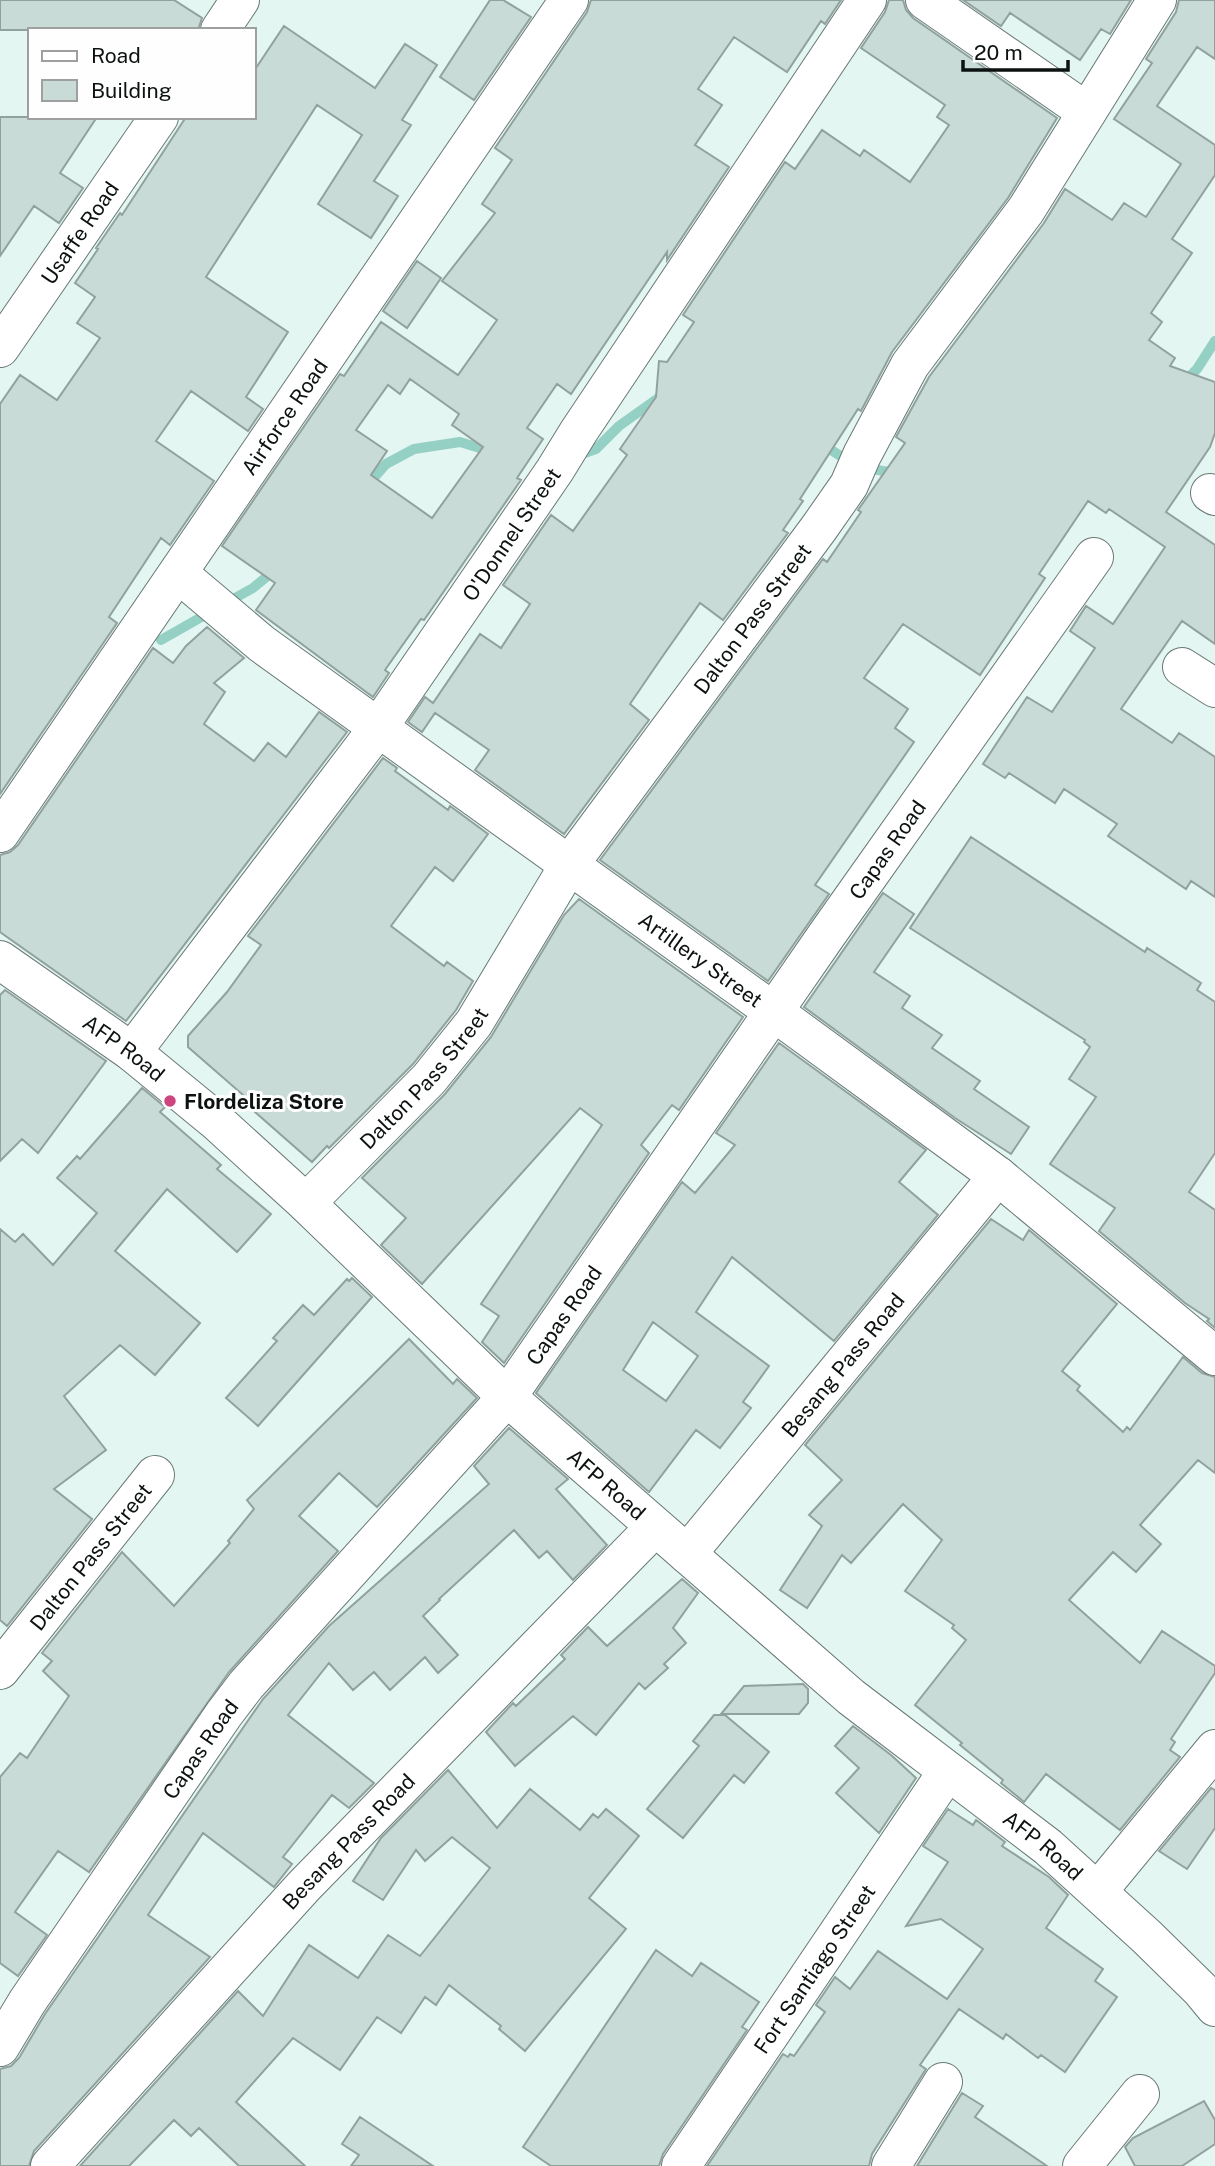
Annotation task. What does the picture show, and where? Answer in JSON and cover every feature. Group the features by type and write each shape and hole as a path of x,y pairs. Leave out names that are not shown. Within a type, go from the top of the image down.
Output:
{"street":[{"path":"221,28 240,0"},
{"name":"Airforce Road","path":"0,833 191,584 569,0"},
{"name":"O'Donnel Street","path":"132,1052 378,728 555,470 867,0"},
{"path":"925,0 1087,112"},
{"name":"Dalton Pass Street","path":"306,1203 429,1079 474,1023 569,865 820,528 855,470 910,365 1026,210 1157,0"},
{"name":"Usaffe Road","path":"0,348 158,119"},
{"name":"Capas Road","path":"0,2047 27,2002 246,1685 507,1396 1094,558"},
{"name":"Artillery Street","path":"191,584 262,644 998,1176 1215,1356"},
{"path":"1182,667 1215,688"},
{"name":"AFP Road","path":"0,960 132,1052 216,1121 306,1203 507,1396 851,1697 1048,1847 1098,1891 1201,1990 1215,2007"},
{"name":"Besang Pass Road","path":"687,1554 998,1176"},
{"name":"Dalton Pass Street","path":"0,1670 155,1475"},
{"name":"Besang Pass Road","path":"50,2166 304,1886 655,1527"},
{"path":"1098,1891 1215,1749"},
{"name":"Fort Santiago Street","path":"681,2166 947,1772"},
{"path":"891,2166 943,2082"},
{"path":"1082,2166 1140,2094"}],"building":[{"path":"0,0 174,0 202,18 199,28 0,30"},
{"path":"490,0 503,0 531,17 474,100 440,77"},
{"path":"591,0 841,0 825,24 821,21 787,72 734,37 698,89 722,105 695,145 729,167 667,260 667,252 571,394 557,384 527,428 543,439 517,478 521,480 424,620 421,619 385,670 389,673 373,697 256,610 275,583 222,546 340,374 344,376 381,322 458,375 497,320 442,281 495,213 482,204 512,160 495,148 587,12","holes":["410,379 459,414 452,425 483,447 432,518 371,475 387,451 356,430 388,385 400,394"]},
{"path":"889,0 903,0 906,10 913,18 1057,118 1008,198 892,352 861,411 858,409 800,499 803,501 783,530 788,533 723,620 700,603 660,660 630,704 649,720 564,834 475,770 489,750 435,713 422,732 408,722 425,697 433,703 480,634 501,648 530,604 503,585 551,515 573,531 627,455 620,449 656,397 659,361 667,362 694,322 683,315 785,162 795,169 822,130 860,156 864,150 910,182 949,125 937,117 945,105 861,48 885,12"},
{"path":"963,0 1131,0 1110,34 1101,29 1080,60 1010,13 1001,26"},
{"path":"1179,0 1215,0 1215,59 1197,47 1157,106 1215,145 1215,175 1172,239 1192,253 1151,313 1162,322 1149,340 1175,358 1170,366 1215,382 1215,433 1210,447 1166,512 1215,545 1215,644 1182,621 1121,709 1172,743 1179,733 1215,757 1215,897 1191,881 1186,889 1108,836 1117,824 1064,789 1055,803 1009,773 1005,778 983,764 1027,697 1052,712 1095,648 1070,631 1086,606 1113,624 1165,547 1109,509 1106,513 1088,501 1039,574 1045,578 980,675 903,624 864,678 908,709 895,728 914,742 815,885 829,894 768,981 600,860 823,559 827,562 861,512 858,510 905,443 896,437 929,377 1044,223 1065,189 1112,220 1124,203 1146,217 1181,164 1114,119 1152,63 1146,59 1176,12"},
{"path":"284,26 375,88 405,44 437,65 402,120 411,125 374,181 398,196 371,238 318,204 362,135 317,105 206,277 288,332 246,397 263,409 248,431 191,391 156,441 214,481 170,545 161,538 109,617 117,623 0,794 0,404 20,375 57,400 100,338 77,323 95,297 75,283 185,119 256,119 256,68"},
{"path":"0,117 96,119 60,173 83,188 59,223 34,206 0,256"},
{"path":"417,261 441,278 407,328 383,311"},
{"path":"207,627 244,658 214,683 225,692 204,724 254,761 268,743 286,757 319,712 347,732 126,1021 0,932 0,855 10,852 18,845 153,648 173,663 186,646"},
{"path":"383,758 397,768 395,771 448,810 450,806 488,834 453,881 435,867 391,926 444,966 447,962 473,981 456,1010 413,1064 312,1162 255,1112 258,1108 188,1047 188,1036 227,992 261,945 248,936"},
{"path":"971,837 1145,952 1147,948 1201,983 1197,990 1215,1002 1215,1153 1189,1192 1215,1210 1215,1328 1207,1321 1209,1319 1185,1303 1099,1231 1115,1208 1050,1164 1096,1097 1069,1079 1090,1047 1085,1040 910,928"},
{"path":"883,893 914,914 874,972 910,996 902,1008 942,1035 932,1048 980,1081 974,1089 1029,1127 1011,1154 955,1118 804,1007"},
{"path":"579,899 743,1017 679,1110 672,1105 641,1145 649,1153 504,1363 482,1342 499,1316 481,1304 602,1125 580,1108 422,1284 381,1245 406,1218 362,1178 445,1094 491,1037 564,915"},
{"path":"5,990 106,1061 38,1153 22,1139 0,1161 0,995"},
{"path":"779,1043 926,1150 899,1182 938,1215 834,1341 732,1257 696,1312 769,1366 743,1402 751,1408 720,1448 696,1430 649,1492 536,1393 682,1182 695,1193 735,1145 716,1133","holes":["653,1322 698,1356 666,1401 623,1370"]},
{"path":"142,1088 165,1107 160,1112 221,1165 217,1169 271,1214 237,1252 167,1189 115,1251 200,1323 155,1375 120,1345 64,1396 106,1450 54,1489 92,1519 7,1626 0,1620 0,1229 15,1242 23,1234 53,1265 97,1213 57,1178 77,1156 80,1159"},
{"path":"991,1219 1023,1240 1029,1230 1117,1304 1062,1371 1080,1386 1077,1390 1123,1432 1127,1427 1130,1430 1183,1357 1202,1373 1215,1377 1215,1473 1198,1460 1140,1525 1161,1544 1136,1572 1113,1552 1069,1600 1140,1663 1162,1631 1215,1666 1215,1673 1171,1739 1175,1742 1170,1750 1180,1757 1120,1830 1046,1774 1024,1802 1001,1783 1003,1780 960,1745 962,1743 915,1705 966,1640 952,1628 954,1625 905,1591 942,1540 903,1504 851,1563 842,1555 807,1608 780,1590 822,1526 809,1515 842,1480 805,1445"},
{"path":"352,1278 372,1297 258,1426 226,1398 277,1341 273,1338 303,1305 314,1315 347,1279 349,1281"},
{"path":"409,1339 453,1384 457,1379 477,1398 377,1507 339,1473 299,1516 338,1551 229,1672 89,1872 58,1851 15,1912 47,1935 18,1976 0,1963 0,1777 20,1753 27,1758 69,1696 43,1671 52,1661 42,1653 122,1552 174,1606 230,1543 228,1541 254,1509 247,1500"},
{"path":"509,1428 568,1479 556,1489 607,1545 573,1580 547,1551 539,1558 514,1530 423,1616 458,1655 438,1673 425,1657 390,1690 374,1672 353,1690 329,1663 288,1715 374,1783 349,1808 332,1795 283,1857 292,1864 274,1887 203,1833 148,1915 210,1957 34,2151 29,2166 0,2166 0,2069 11,2066 19,2058 45,2014 263,1699 329,1626 489,1484 474,1466"},
{"path":"682,1579 698,1593 673,1628 686,1643 664,1664 668,1668 645,1689 639,1683 596,1735 573,1716 515,1766 486,1732 513,1703 516,1706 565,1659 561,1655 588,1627 607,1646"},
{"path":"803,1684 808,1689 808,1703 799,1714 721,1714 744,1686"},
{"path":"714,1715 725,1715 769,1752 744,1783 734,1775 683,1838 647,1809 699,1746 693,1741"},
{"path":"853,1726 916,1778 879,1833 836,1793 859,1768 835,1746"},
{"path":"448,1770 497,1828 530,1789 580,1830 593,1814 598,1818 606,1809 639,1836 589,1898 626,1929 525,2051 499,2029 501,2026 449,1985 436,2005 425,1997 401,2033 377,2017 340,2070 293,2038 236,2102 305,2166 239,2166 199,2128 191,2136 174,2120 129,2166 80,2166 238,1991 263,2016 309,1945 358,1978 388,1935 420,1956 490,1868 452,1837 425,1861 416,1850 383,1900 353,1881 381,1838"},
{"path":"1211,1788 1215,1790 1215,1828 1187,1869 1159,1851"},
{"path":"948,1809 973,1825 976,1820 1005,1842 1002,1846 1049,1877 1068,1895 1046,1928 1103,1969 1095,1981 1117,1997 1065,2072 1041,2055 1038,2058 1006,2034 1003,2039 959,2009 920,2065 926,2069 872,2154 869,2166 707,2166 783,2054 794,2056 825,2012 816,2005 835,1977 850,1989 878,1951 947,1999 983,1949 941,1919 906,1926 948,1862 923,1846"},
{"path":"656,1950 692,1976 701,1963 759,2002 742,2027 747,2030 663,2154 659,2166 551,2166 523,2147"},
{"path":"962,2093 983,2106 975,2117 1047,2166 917,2166"},
{"path":"1204,2101 1215,2120 1215,2144 1182,2166 1135,2166 1125,2147 1133,2138"},
{"path":"360,2117 433,2166 351,2166 359,2155 342,2144"}],"waterway":[{"path":"1183,383 1197,369 1215,341"},
{"path":"579,455 596,449 619,426 664,394"},
{"path":"365,488 386,464 414,449 460,442 493,452"},
{"path":"820,442 856,464 897,473"},
{"path":"226,603 253,588 276,569"},
{"path":"161,640 212,611"}],"place":[{"name":"Flordeliza Store","path":"170,1101"}]}
